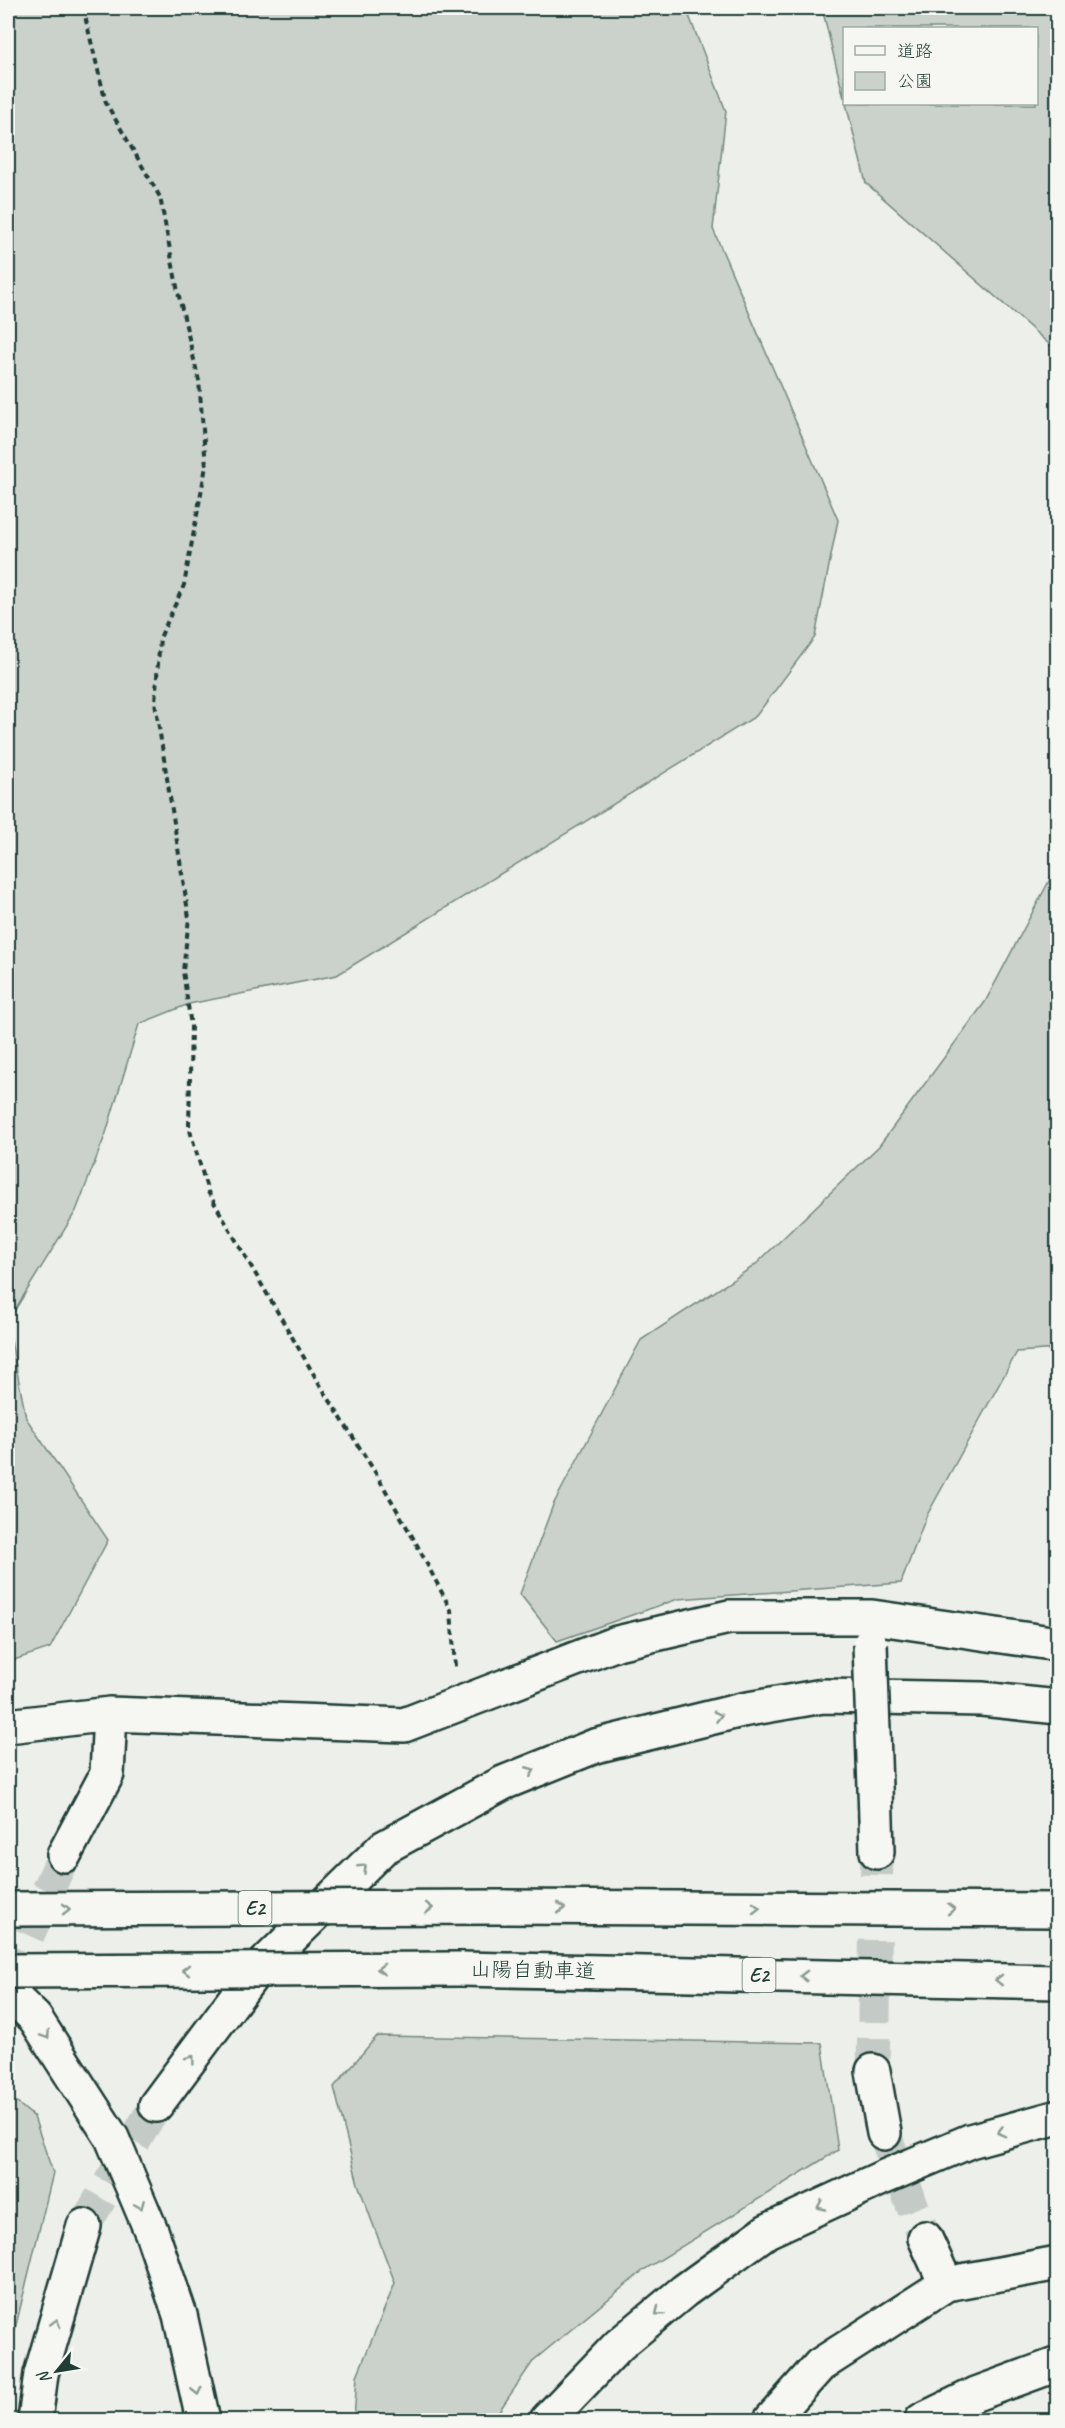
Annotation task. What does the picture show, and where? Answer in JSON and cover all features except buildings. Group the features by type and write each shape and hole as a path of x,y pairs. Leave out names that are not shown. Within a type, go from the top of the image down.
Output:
{"main road":[{"path":"8,1726 110,1714 404,1725 617,1643 729,1617 1058,1644"},
{"path":"871,1630 877,1852"},
{"path":"156,2106 252,1976 383,1848 503,1783 595,1746 742,1710 823,1696 982,1699 1058,1707"},
{"path":"64,1855 107,1774 110,1714"},
{"name":"E2","path":"8,1909 503,1907 1058,1910"},
{"name":"山陽自動車道","path":"8,1971 461,1969 1058,1982"},
{"path":"8,1992 35,2018 112,2138 152,2233 180,2315 203,2421"},
{"path":"873,2071 884,2133"},
{"path":"547,2421 619,2345 684,2291 767,2231 970,2140 1058,2117"},
{"path":"34,2421 41,2374 84,2226"},
{"path":"926,2238 946,2284"},
{"path":"771,2421 820,2365 946,2284 1058,2263"},
{"path":"922,2421 976,2394 1058,2364"}],"path":[{"path":"84,8 106,103 160,197 178,292 199,381 206,466 183,585 160,638 155,702 189,918 183,971 191,1026 189,1127 208,1192 317,1380 375,1472 451,1610 457,1704"}],"green space":[{"path":"8,8 686,8 726,111 713,229 838,520 815,637 756,716 337,975 189,1004 139,1024 106,1133 76,1211 8,1321"},
{"path":"822,8 1057,8 1057,351 866,183 846,105 1038,105 1038,27 843,27 843,94"},
{"path":"1057,866 1057,1349 1017,1352 926,1517 901,1583 678,1599 557,1641 520,1594 553,1505 641,1340 754,1266 879,1146 985,1002"},
{"path":"8,1325 26,1418 108,1540 50,1648 8,1662"},
{"path":"377,2036 822,2043 838,2150 645,2269 534,2360 493,2420 354,2420 357,2376 395,2283 358,2184 334,2087"},
{"path":"8,2095 34,2117 53,2173 8,2358"}],"tunnel":[{"path":"873,2071 877,1852"},
{"path":"8,1980 64,1855"},
{"path":"84,2226 156,2105"},
{"path":"884,2133 925,2238"}]}
